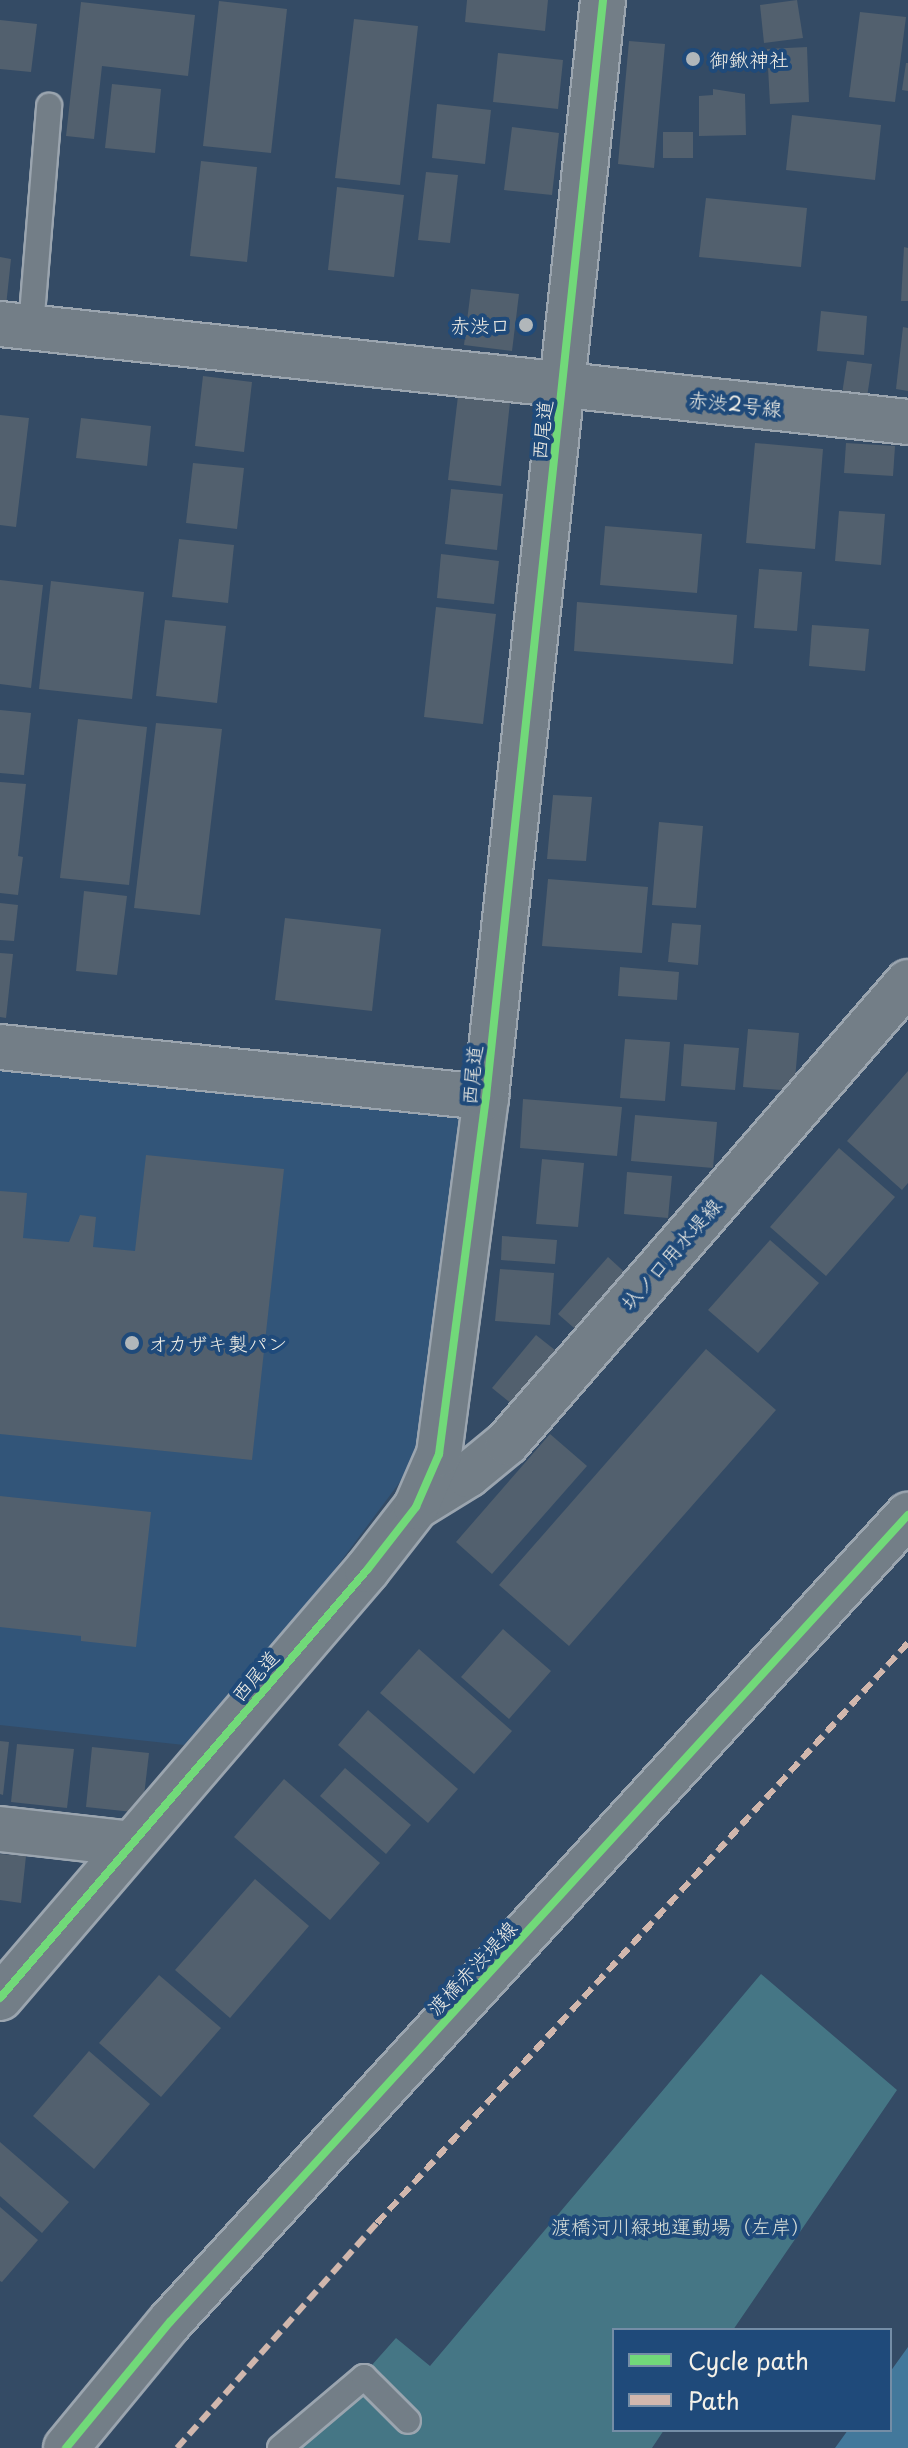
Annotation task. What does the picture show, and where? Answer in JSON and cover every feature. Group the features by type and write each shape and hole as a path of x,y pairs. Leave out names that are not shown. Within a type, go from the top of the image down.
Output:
{"street":[{"name":"西尾道","path":"0,1998 367,1570 416,1507 439,1454 486,1097 603,0"},
{"name":"赤渋2号線","path":"15,326 908,422"},
{"name":"圦ノ口用水堤線","path":"416,1507 468,1475 507,1443 908,982"},
{"path":"0,1047 486,1097"},
{"name":"渡橋赤渋堤線","path":"66,2448 170,2322 908,1515"},
{"path":"0,1829 131,1844"}],"lane":[{"path":"15,326 49,106"},
{"path":"280,2448 364,2377 408,2421"}],"shaded area":[{"path":"0,1066 459,1117 420,1455 321,1588 184,1745 0,1725"},
{"path":"908,2347 908,2448 835,2448 847,2432 892,2432 892,2369"}],"green space":[{"name":"渡橋河川緑地運動場（左岸）","path":"761,1974 897,2090 734,2328 612,2328 612,2432 663,2432 652,2448 298,2448 396,2338 430,2366"}],"building":[{"path":"467,0 548,0 545,31 465,22"},
{"path":"797,0 803,38 764,43 760,5"},
{"path":"219,1 287,9 271,153 203,146"},
{"path":"81,2 195,15 188,76 102,66 94,139 66,136"},
{"path":"860,12 906,17 895,102 849,97"},
{"path":"354,19 418,26 400,185 335,178"},
{"path":"0,20 37,24 31,72 0,69"},
{"path":"629,41 665,44 654,168 618,164"},
{"path":"807,47 809,102 770,104 767,49"},
{"path":"498,53 563,60 558,109 493,102"},
{"path":"908,63 908,91 902,90"},
{"path":"112,84 161,89 155,153 105,148"},
{"path":"713,89 745,94 746,135 699,136 699,96 713,95"},
{"path":"437,104 491,110 485,164 432,158"},
{"path":"792,115 881,125 875,180 786,170"},
{"path":"512,127 559,133 552,195 504,190"},
{"path":"663,132 693,132 693,158 663,158"},
{"path":"201,161 257,167 247,262 190,256"},
{"path":"426,172 458,175 450,243 418,240"},
{"path":"337,187 404,195 394,277 328,270"},
{"path":"706,198 807,208 801,267 699,257"},
{"path":"904,247 908,248 908,301 901,301"},
{"path":"0,257 11,259 6,306 0,305"},
{"path":"471,289 519,294 512,351 464,345"},
{"path":"821,311 867,316 864,355 817,351"},
{"path":"903,327 908,328 908,391 896,389"},
{"path":"847,361 872,364 867,397 842,394"},
{"path":"203,376 252,382 244,452 195,446"},
{"path":"458,396 510,402 501,486 448,480"},
{"path":"0,415 29,418 16,527 0,525"},
{"path":"81,418 151,426 147,466 76,458"},
{"path":"755,443 823,449 815,549 746,543"},
{"path":"846,443 895,446 893,476 844,473"},
{"path":"193,463 244,468 237,529 186,523"},
{"path":"451,489 503,494 497,550 445,544"},
{"path":"839,511 885,514 881,565 835,561"},
{"path":"605,526 702,534 697,593 600,585"},
{"path":"179,539 234,545 228,603 172,597"},
{"path":"441,554 499,561 494,604 437,598"},
{"path":"759,569 802,572 797,631 754,628"},
{"path":"0,580 43,585 31,688 0,684"},
{"path":"51,581 144,592 132,699 39,689"},
{"path":"577,602 737,615 733,664 574,651"},
{"path":"436,607 496,614 483,724 424,717"},
{"path":"165,620 226,626 217,703 156,696"},
{"path":"812,625 869,629 865,671 809,666"},
{"path":"0,710 31,713 24,775 0,773"},
{"path":"78,719 147,727 129,885 60,878"},
{"path":"156,723 222,729 200,915 134,908"},
{"path":"0,782 26,784 18,856 23,857 18,895 0,893"},
{"path":"553,795 592,797 586,861 547,859"},
{"path":"659,822 703,826 696,908 652,905"},
{"path":"548,879 648,887 642,953 542,946"},
{"path":"84,891 127,896 117,975 76,971"},
{"path":"0,903 18,905 14,941 0,940"},
{"path":"285,918 381,929 372,1011 275,1000"},
{"path":"672,923 701,925 698,965 668,962"},
{"path":"0,953 13,954 6,1018 0,1017"},
{"path":"620,967 679,972 677,1000 618,996"},
{"path":"748,1029 799,1033 794,1091 743,1087"},
{"path":"625,1039 670,1042 665,1101 620,1098"},
{"path":"684,1044 739,1048 735,1090 681,1086"},
{"path":"908,1071 908,1183 902,1190 847,1141"},
{"path":"523,1099 622,1107 617,1156 520,1148"},
{"path":"635,1115 717,1122 713,1168 631,1161"},
{"path":"839,1148 895,1197 826,1276 770,1227"},
{"name":"オカザキ製パン","path":"146,1155 284,1169 252,1460 0,1434 0,1191 27,1193 23,1238 69,1242 80,1215 96,1217 93,1247 135,1251"},
{"path":"542,1159 584,1163 578,1227 536,1224"},
{"path":"627,1172 672,1176 668,1218 624,1214"},
{"path":"502,1236 557,1240 555,1264 501,1260"},
{"path":"770,1240 819,1283 758,1353 708,1310"},
{"path":"608,1257 631,1278 581,1334 558,1314"},
{"path":"500,1269 554,1273 550,1325 495,1321"},
{"path":"536,1335 560,1354 517,1408 492,1388"},
{"path":"706,1349 776,1410 569,1646 499,1585"},
{"path":"550,1434 587,1466 492,1574 456,1542"},
{"path":"0,1496 151,1512 136,1647 81,1641 81,1636 0,1627"},
{"path":"503,1629 551,1671 509,1719 461,1677"},
{"path":"419,1649 512,1731 474,1774 380,1693"},
{"path":"368,1710 458,1789 428,1823 338,1745"},
{"path":"0,1741 9,1742 3,1795 0,1794"},
{"path":"17,1744 74,1749 67,1808 11,1802"},
{"path":"92,1747 149,1753 142,1813 86,1807"},
{"path":"345,1768 411,1825 386,1854 320,1796"},
{"path":"284,1779 380,1863 330,1920 234,1837"},
{"path":"0,1854 26,1856 21,1903 0,1900"},
{"path":"255,1879 309,1926 230,2018 175,1970"},
{"path":"159,1975 221,2028 161,2097 99,2043"},
{"path":"89,2051 150,2104 94,2169 33,2116"},
{"path":"0,2142 69,2202 42,2233 0,2196"},
{"path":"0,2207 38,2240 2,2282 0,2281"}],"marked path":[{"path":"177,2448 377,2223 908,1643"}],"cycle path":[{"path":"0,1998 367,1570 416,1507 439,1454 486,1097 603,0"},
{"path":"66,2448 170,2322 908,1515"}],"place":[{"name":"御鍬神社","path":"693,59"},
{"name":"赤渋口","path":"526,325"},
{"name":"オカザキ製パン","path":"132,1343"}]}
